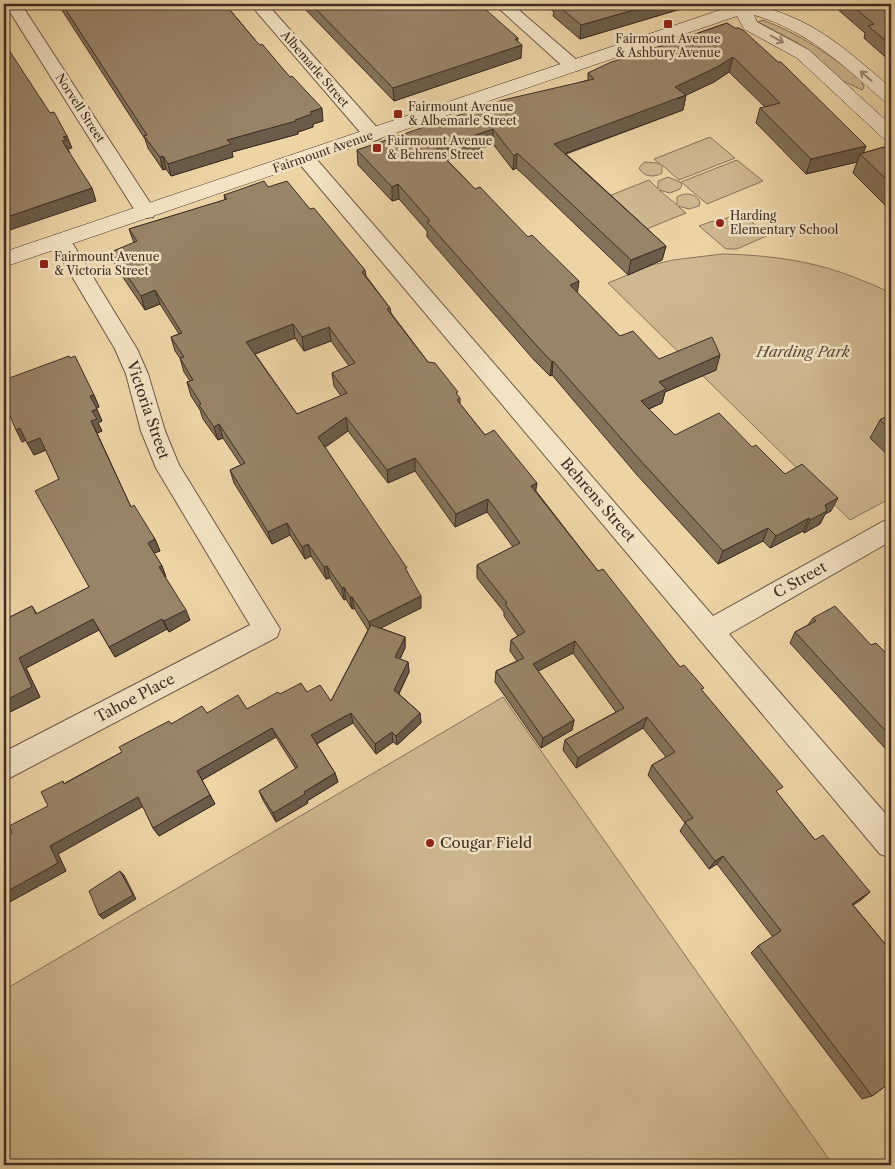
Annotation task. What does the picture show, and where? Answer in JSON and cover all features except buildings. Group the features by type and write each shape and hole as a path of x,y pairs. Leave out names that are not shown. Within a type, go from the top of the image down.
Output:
{"street":[{"name":"Norvell Street","path":"13,4 146,212"},
{"name":"Albemarle Street","path":"258,4 374,135"},
{"path":"502,4 573,66"},
{"name":"Fairmount Avenue","path":"4,260 374,135 743,5"},
{"path":"743,5 804,28 830,45 891,97"},
{"path":"743,5 750,25 803,54 891,135"},
{"name":"Behrens Street","path":"305,158 891,843"},
{"name":"Victoria Street","path":"61,241 126,349 138,374 153,431 168,468 267,629"},
{"name":"C Street","path":"710,631 891,529"},
{"name":"Tahoe Place","path":"4,768 267,629"}],"green space":[{"path":"763,20 790,32 827,54 861,80 864,87 862,90 841,80 813,54 796,42 758,22"},
{"path":"710,137 735,158 679,180 662,165 662,173 656,176 646,175 639,168 644,162 661,165 654,159"},
{"path":"737,160 763,181 707,204 681,182"},
{"path":"668,177 680,182 682,185 680,189 670,193 659,190 677,205 677,197 680,195 693,195 700,202 699,206 689,209 678,206 686,213 637,233 601,199 649,180 658,189 658,181"},
{"path":"740,212 760,229 764,228 771,234 737,249 726,249 699,226 713,221 716,223"},
{"name":"Harding Park","path":"722,254 793,260 827,268 881,288 891,295 891,498 850,520 608,283 652,265 673,260"},
{"name":"Cougar Field","path":"503,697 833,1165 4,1165 4,990"}],"place":[{"name":"Fairmount Avenue & Ashbury Avenue","path":"668,24"},
{"name":"Fairmount Avenue & Albemarle Street","path":"398,114"},
{"name":"Fairmount Avenue & Behrens Street","path":"377,148"},
{"name":"Harding Elementary School","path":"720,223"},
{"name":"Fairmount Avenue & Victoria Street","path":"44,264"},
{"name":"Cougar Field","path":"430,843"}]}
